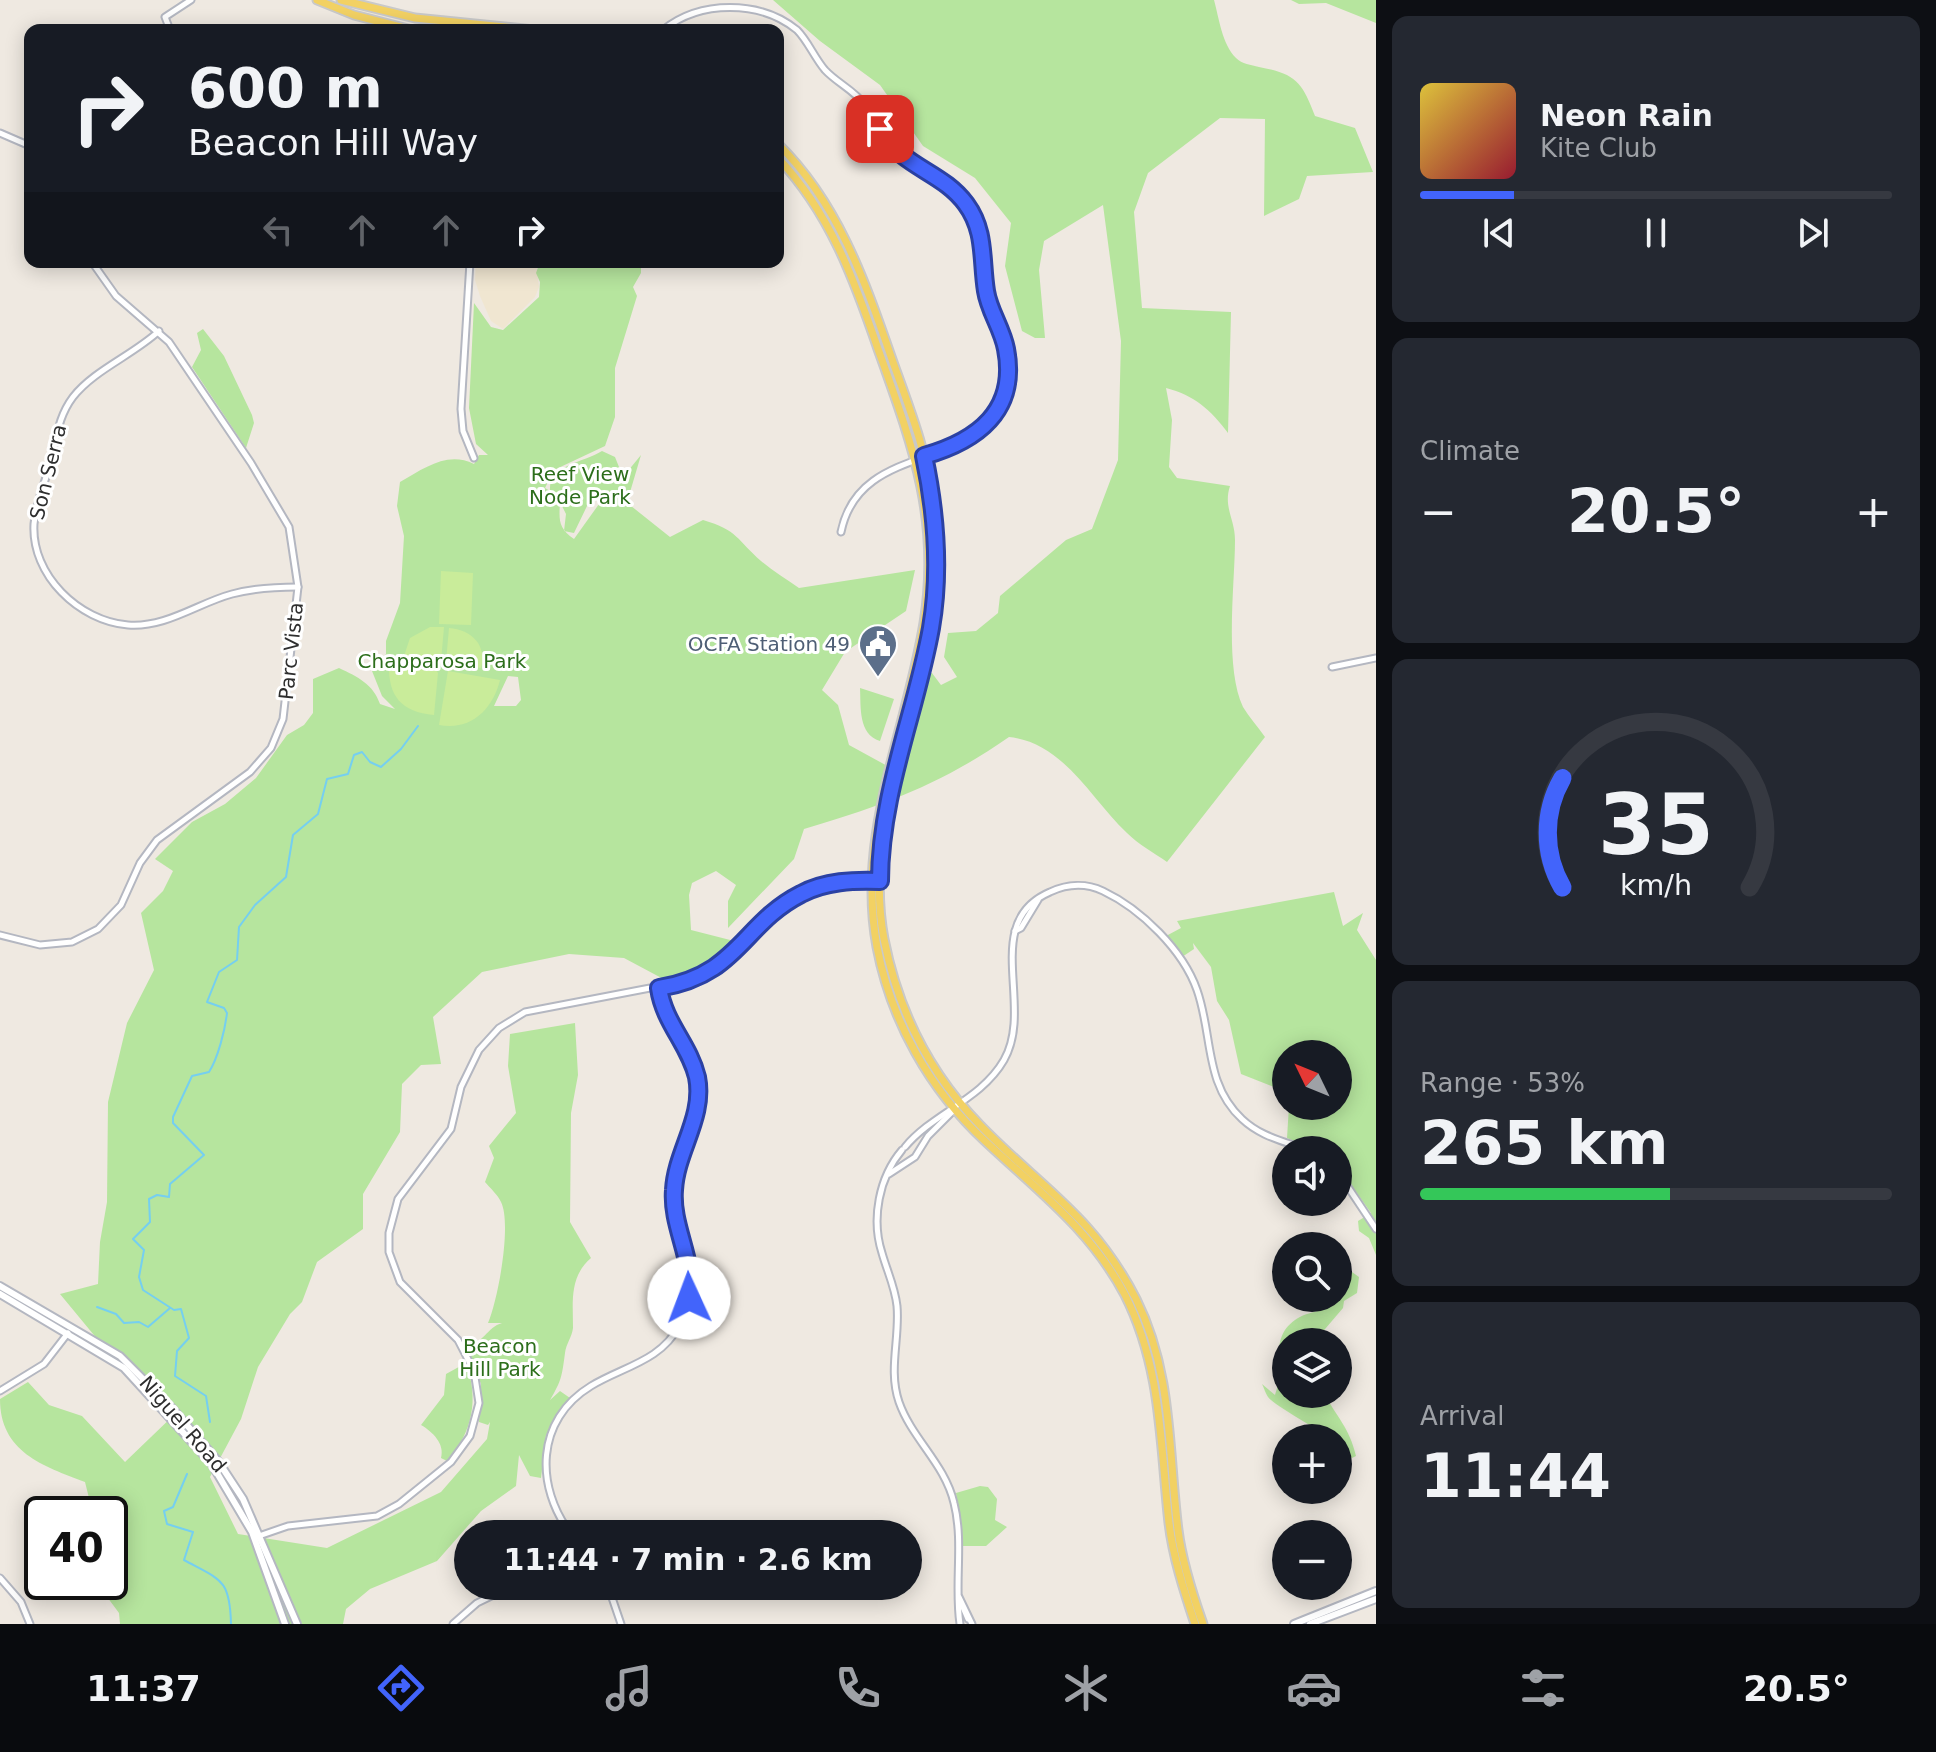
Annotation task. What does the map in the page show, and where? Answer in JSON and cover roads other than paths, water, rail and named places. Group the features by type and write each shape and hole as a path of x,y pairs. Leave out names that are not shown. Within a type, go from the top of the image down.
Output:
{"main road":[{"path":"317,0 354,15 389,24"},
{"path":"341,0 367,9 455,24"},
{"path":"784,151 821,196 850,246 921,458 935,514 934,605 889,804 880,881 884,938 898,994 927,1058 958,1107 1089,1227 1139,1305 1156,1352 1166,1395 1179,1537 1203,1624"},
{"path":"784,166 821,213 847,263 921,458 929,541 928,593 913,673 879,812 871,881 878,952 895,1010 917,1057 986,1143 1075,1224 1112,1272 1131,1308 1158,1393 1172,1540 1195,1624"},
{"name":"Niguel Road","path":"2,1291 128,1368 193,1437 258,1537 297,1624"},
{"name":"Niguel Road","path":"258,1537 285,1624"},
{"path":"1294,1624 1376,1591"},
{"path":"1310,1624 1376,1599"}],"street":[{"path":"167,24 164,19 191,0"},
{"path":"669,24 675,17 711,2 742,1 772,10 797,30 829,74 863,101 894,150 950,188 968,206 980,230 986,295 1006,350 1006,385 995,413 975,436 952,449 892,467 870,483 846,513 841,532"},
{"path":"0,133 24,143"},
{"name":"Parc Vista","path":"0,935 40,945 72,942 98,929 121,905 140,863 157,840 262,760 283,719 298,587 295,551 278,505 184,363 159,331 116,296 96,268"},
{"path":"470,268 461,409 463,431 474,458"},
{"name":"Son Serra","path":"159,331 142,347 84,385 61,418 34,527 42,564 67,598 81,610 124,625 175,617 230,594 298,587"},
{"path":"1332,667 1376,658"},
{"path":"258,1537 288,1526 377,1516 407,1498 461,1451 477,1419 477,1379 458,1340 400,1282 389,1242 398,1199 451,1129 471,1063 499,1028 525,1012 697,979 720,966 779,909 802,893 835,883 880,881"},
{"path":"888,1175 915,1157 928,1136 998,1069 1014,1037 1017,1010 1011,947 1015,931 1021,928 1038,899 1071,885 1095,887 1116,899 1154,929 1175,952 1198,991 1212,1069 1224,1098 1251,1127 1273,1136"},
{"path":"561,1520 547,1490 546,1455 553,1429 583,1391 646,1360 661,1348 679,1326 690,1290 674,1190 697,1111 698,1081 687,1051 664,1013 659,988"},
{"path":"958,1107 919,1133 903,1148 888,1175 876,1219 897,1306 895,1386 909,1426 936,1462 951,1491 958,1529 959,1597 966,1621"},
{"path":"1352,1193 1376,1229"},
{"path":"0,1391 44,1364 70,1330"},
{"path":"0,1578 21,1602 30,1624"},
{"path":"959,1597 966,1621"},
{"path":"453,1624 483,1600"},
{"path":"613,1600 621,1624"}],"waterway":[{"path":"210,1422 206,1396 175,1376 177,1351 189,1338 181,1309 174,1310 143,1290 139,1277 144,1250 133,1239 150,1222 149,1199 157,1195 169,1197 170,1184 204,1155 173,1123 173,1117 192,1076 209,1072 218,1052 227,1013 224,1008 207,1002 219,972 237,960 239,927 255,905 286,877 293,835 318,814 327,779 348,774 354,755 362,752 370,762 381,767 401,749 418,726"},
{"path":"97,1307 116,1314 124,1323 139,1322 148,1327 170,1308"},
{"path":"187,1474 173,1507 164,1511 167,1524 193,1532 184,1560 221,1583 228,1598 231,1624"}],"place":[{"name":"OCFA Station 49","path":"878,678"}],"park label":[{"name":"Reef View Node Park","path":"580,486"},
{"name":"Chapparosa Park","path":"442,661"},
{"name":"Beacon Hill Park","path":"500,1358"}]}
